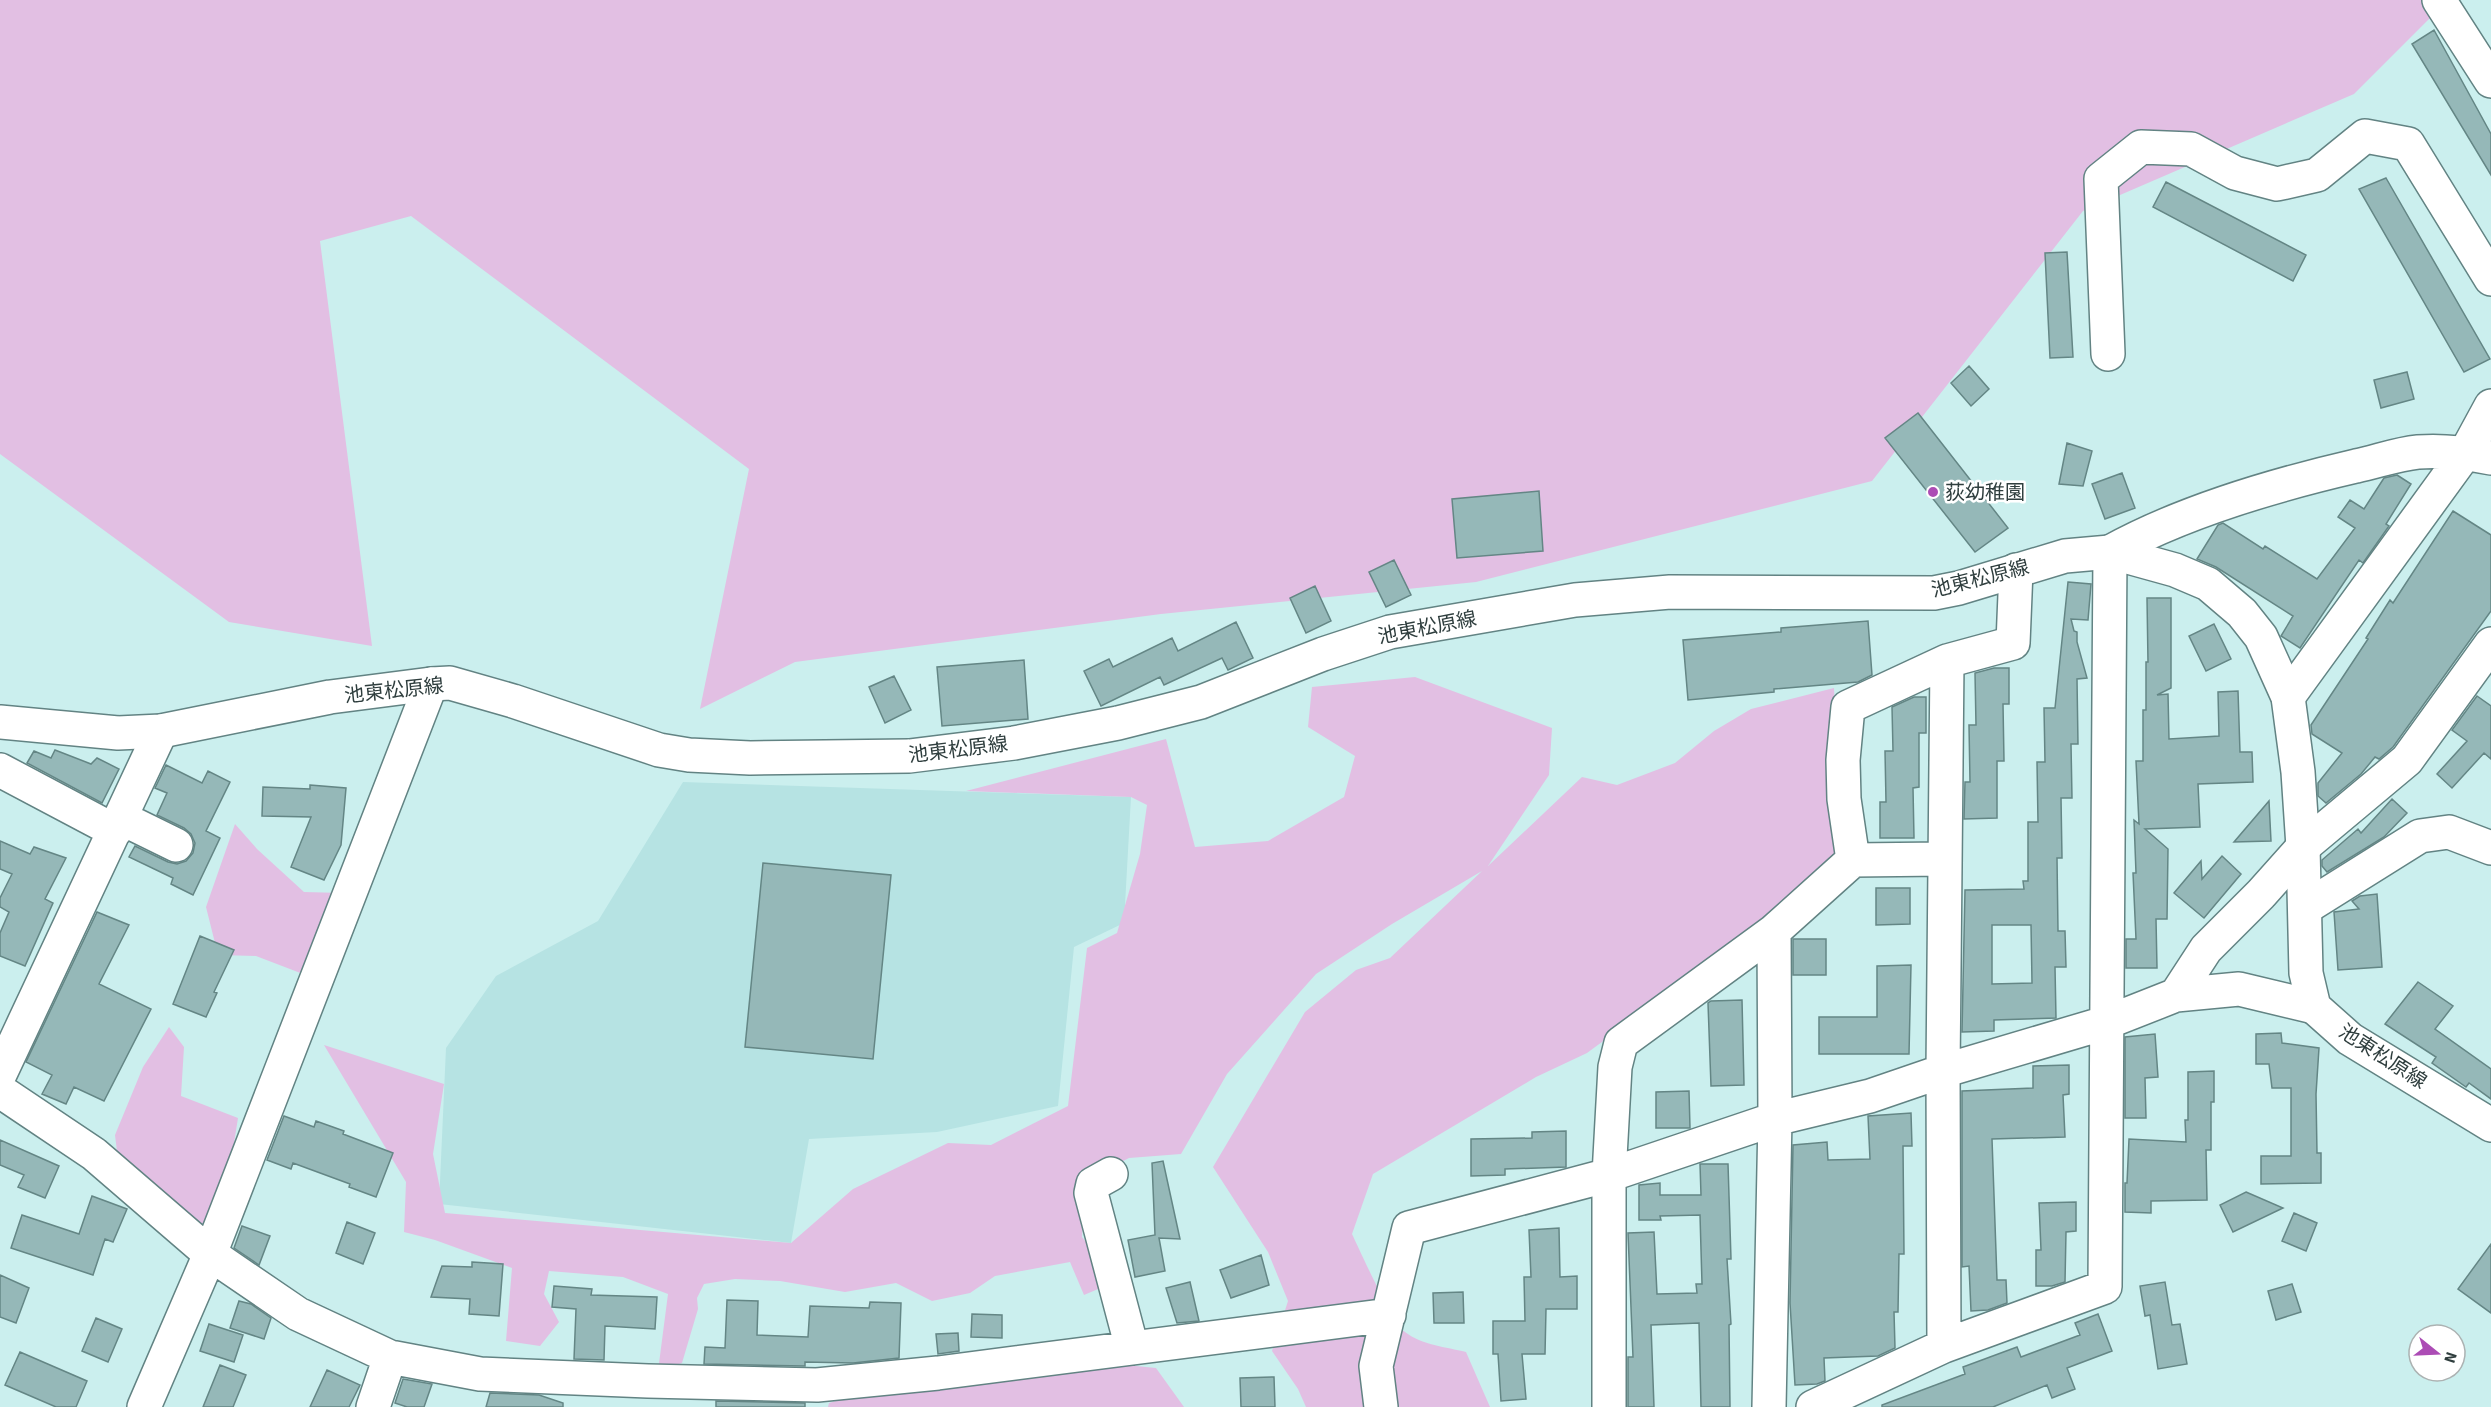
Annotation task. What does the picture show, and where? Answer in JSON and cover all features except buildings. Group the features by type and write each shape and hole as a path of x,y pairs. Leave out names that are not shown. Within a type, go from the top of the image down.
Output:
{"street":[{"path":"2439,0 2491,81"},
{"path":"2108,354 2101,179 2141,147 2191,149 2235,173 2277,184 2317,175 2365,136 2408,144 2491,279"},
{"path":"2288,697 2478,455 2491,406"},
{"path":"1813,1407 1944,1346 2105,1287 2110,552 2139,536 2215,507 2315,476 2417,452 2478,455"},
{"name":"池東松原線","path":"0,722 118,733 161,731 330,697 431,684 450,684 513,701 659,750 689,755 750,758 909,756 1014,743 1118,723 1201,702 1323,654 1390,632 1575,600 1670,592 1934,593 1959,588 2065,556 2110,552 2175,570 2208,584 2242,613 2261,637 2288,697 2298,772 2303,847 2306,973 2314,1006 2350,1039 2491,1125"},
{"path":"1853,860 1843,760 1848,707 1947,661 2013,643 2016,570"},
{"path":"2176,995 2206,949 2261,894 2303,847 2407,760 2491,644"},
{"path":"1944,1346 1943,1071 1947,661"},
{"path":"144,1407 210,1254 431,684"},
{"path":"0,1074 161,731"},
{"path":"0,770 118,825 176,844"},
{"path":"2305,908 2420,836 2449,832 2491,848"},
{"path":"1609,1407 1609,1175 1615,1067 1621,1043 1774,931 1853,860 1944,859"},
{"path":"1769,1407 1775,1119 1774,931"},
{"path":"1381,1407 1377,1366 1409,1228 1609,1175 1775,1119 1870,1096 1943,1071 2105,1023 2176,995 2239,989 2314,1006"},
{"path":"0,1091 94,1154 210,1254 298,1314 390,1357 480,1374 643,1394 816,1396 938,1373 1389,1315"},
{"path":"1111,1174 1093,1184 1092,1193 1132,1348"},
{"path":"374,1407 390,1357"}],"shaded area":[{"path":"0,0 2448,0 2354,94 2083,211 1872,481 1476,582 1161,614 795,662 700,709 749,469 411,216 320,241 372,646 229,622 0,454"},
{"path":"1415,677 1552,728 1549,775 1488,866 1582,777 1617,785 1675,763 1714,731 1751,709 1834,688 1842,842 1828,862 1712,961 1587,1053 1536,1077 1373,1174 1352,1234 1377,1286 1393,1316 1405,1332 1426,1343 1466,1352 1490,1407 1306,1407 1298,1389 1272,1351 1288,1301 1268,1252 1213,1167 1305,1012 1356,970 1390,958 1482,871 1392,924 1316,974 1227,1074 1181,1154 1129,1158 1086,1180 1082,1237 1117,1281 1084,1295 1070,1262 995,1276 970,1293 932,1301 896,1283 845,1292 780,1281 735,1279 704,1284 697,1298 698,1309 682,1363 658,1371 668,1294 623,1277 549,1271 544,1294 559,1322 540,1346 506,1341 512,1268 435,1240 404,1232 406,1182 324,1045 444,1084 433,1154 445,1213 791,1243 853,1189 948,1143 991,1145 1068,1106 1087,948 1117,933 1140,854 1147,805 1131,797 966,791 1166,739 1195,847 1268,841 1344,797 1355,756 1308,727 1312,687"},
{"path":"683,782 1131,797 1124,923 1074,947 1058,1106 937,1132 809,1139 791,1243 439,1204 446,1048 496,976 598,921"},
{"path":"235,824 257,849 304,892 343,893 303,974 256,956 218,955 206,907"},
{"path":"169,1027 184,1047 181,1096 238,1118 226,1193 213,1219 184,1231 120,1176 115,1135 143,1067"},
{"path":"1126,1365 1156,1368 1184,1407 828,1407 829,1403 859,1394"}],"place":[{"name":"荻幼稚園","path":"1933,492"}]}
